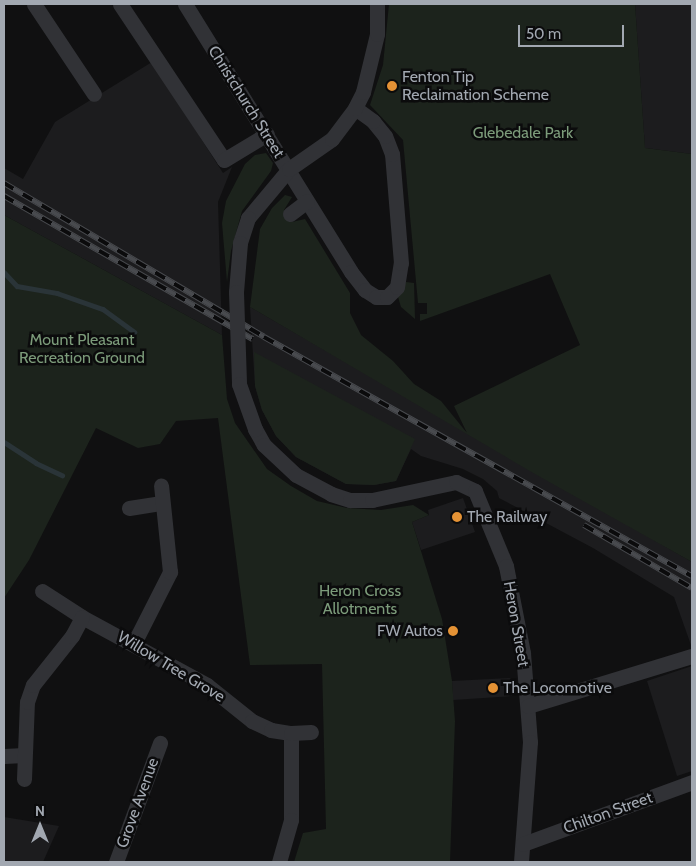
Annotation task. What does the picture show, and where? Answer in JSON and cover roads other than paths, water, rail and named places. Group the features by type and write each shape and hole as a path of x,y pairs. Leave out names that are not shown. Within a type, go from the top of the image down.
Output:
{"street":[{"path":"34,4 94,94"},
{"path":"120,4 224,160 267,134"},
{"name":"Christchurch Street","path":"184,4 289,169 351,272 366,290 376,297 387,297 397,287 401,262 392,154 385,136 373,121 355,108"},
{"path":"289,169 341,130 355,108 363,92 377,34 377,4"},
{"name":"Heron Street","path":"289,169 248,218 238,258 236,292 239,384 255,429 264,445 296,475 331,494 350,500 372,500 443,483 469,485 481,501 506,566 516,608 528,706 530,742 521,862"},
{"path":"290,214 303,195"},
{"path":"134,642 170,572 161,485"},
{"path":"129,508 162,503"},
{"name":"Willow Tree Grove","path":"42,590 82,616 134,642 207,685 252,721 271,730 311,732"},
{"path":"24,779 27,702 33,685 72,636 82,616"},
{"path":"528,706 692,656"},
{"path":"279,862 291,820 291,732"},
{"name":"Grove Avenue","path":"116,862 160,743"},
{"path":"4,756 24,756"},
{"name":"Chilton Street","path":"523,844 692,782"}],"waterway":[{"path":"4,272 17,286 57,293 103,309 135,332"},
{"path":"4,442 36,463 62,475"}],"railway":[{"path":"4,183 264,337 692,576"},
{"path":"4,196 253,339"},
{"path":"584,525 692,588"}],"place":[{"name":"Fenton Tip Reclaimation Scheme","path":"392,86"},
{"name":"The Railway","path":"457,517"},
{"name":"FW Autos","path":"453,631"},
{"name":"The Locomotive","path":"493,688"}],"park label":[{"name":"Glebedale Park","path":"523,133"},
{"name":"Mount Pleasant Recreation Ground","path":"82,349"},
{"name":"Heron Cross Allotments","path":"360,600"}]}
